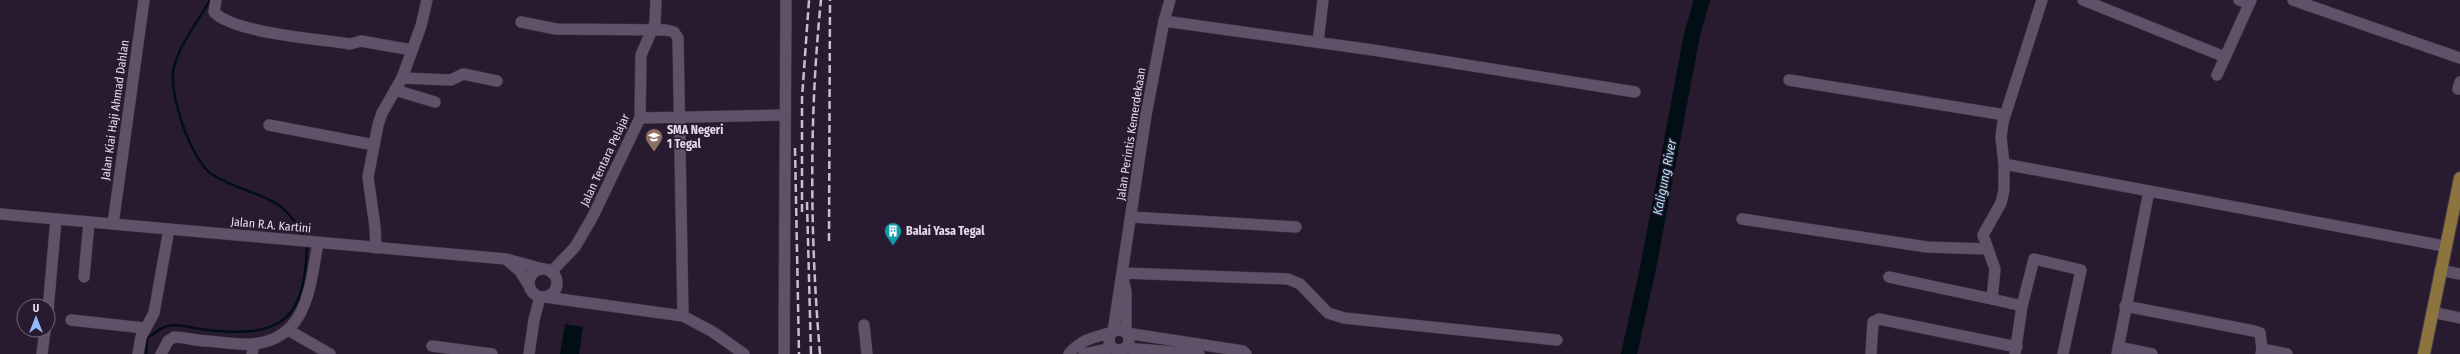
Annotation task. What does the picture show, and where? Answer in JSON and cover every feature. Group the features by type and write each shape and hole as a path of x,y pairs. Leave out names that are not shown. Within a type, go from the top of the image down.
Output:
{"main road":[{"path":"2424,354 2444,246 2460,178"}],"street":[{"name":"Jalan Kiai Haji Ahmad Dahlan","path":"113,224 144,0"},
{"path":"216,0 214,12 219,17 252,29 350,44 361,41 412,50"},
{"path":"376,248 375,227 368,182 374,145 382,113 402,78 427,0"},
{"name":"Jalan Tentara Pelajar","path":"550,272 575,247 592,218 640,118 641,55 656,15 656,0"},
{"path":"784,354 784,116 786,0"},
{"name":"Jalan Perintis Kemerdekaan","path":"1111,348 1108,341 1113,332 1164,21 1170,0"},
{"path":"1318,42 1323,0"},
{"path":"1992,299 1995,269 1993,258 1987,249 1983,235 2001,203 2004,190 2004,164 2001,138 2005,115 2042,0"},
{"path":"2083,0 2225,57"},
{"path":"2293,0 2460,58"},
{"path":"2217,75 2246,1"},
{"path":"1164,21 1318,42 1635,92"},
{"path":"521,22 556,29 651,30 674,32 678,38 683,316"},
{"path":"402,78 451,80 463,74 497,80"},
{"path":"1789,80 2005,115"},
{"path":"395,90 435,102"},
{"path":"640,118 784,116"},
{"path":"269,125 374,145"},
{"path":"2004,164 2444,246"},
{"path":"2149,191 2117,350 2152,354"},
{"name":"Jalan R.A. Kartini","path":"0,216 56,219 506,259 550,272"},
{"path":"1131,217 1296,227"},
{"path":"49,298 56,219"},
{"path":"1742,219 1927,246 1987,249"},
{"path":"84,278 89,222"},
{"path":"138,354 144,328 154,313 169,229"},
{"path":"161,354 168,341 174,337 253,349 279,337 288,330 306,301 311,286 316,242"},
{"path":"506,259 520,271 532,292 542,297 582,304 683,316 713,332 744,354"},
{"path":"1874,353 1873,322 1879,319 2016,350 2022,306 2034,259 2081,270 2063,354"},
{"path":"2440,270 2460,274"},
{"path":"528,284 531,275 550,272"},
{"path":"529,354 542,297 556,289 550,272"},
{"path":"550,272 563,291 582,304"},
{"path":"1123,273 1288,279 1300,284 1328,313 1344,318 1557,340"},
{"name":"Jalan Perintis Kemerdekaan","path":"1123,273 1126,292 1126,332 1129,342 1125,348"},
{"path":"1889,277 2022,306"},
{"path":"2125,306 2254,331 2260,333 2262,351 2287,354"},
{"path":"2432,312 2460,318"},
{"path":"70,320 144,328"},
{"path":"864,326 867,354"},
{"path":"288,330 330,354"},
{"path":"1070,354 1076,345 1085,340 1121,330 1243,351 1246,354"},
{"path":"42,354 44,338"},
{"path":"432,346 492,354"},
{"path":"1084,354 1111,348 1117,350 1125,348 1199,354"}],"shaded area":[{"path":"565,324 583,327 579,354 560,354"}],"waterway":[{"path":"210,0 180,50 174,67 174,92 177,108 189,141 205,168 213,175 276,203 296,223 304,238"},
{"name":"Kaligung River","path":"1629,354 1648,268 1692,35 1702,0"},
{"path":"146,354 147,338 160,329 168,326 172,325 233,332 254,331 271,327 284,319 294,307 301,291 305,270 307,244"}],"railway":[{"path":"802,212 802,98 809,0"},
{"path":"820,354 814,266 812,177 814,88 821,0"},
{"path":"829,241 830,0"},
{"path":"795,148 799,354"},
{"path":"807,202 811,354"}],"place":[{"name":"SMA Negeri 1 Tegal","path":"654,152"},
{"name":"Balai Yasa Tegal","path":"893,246"}]}
